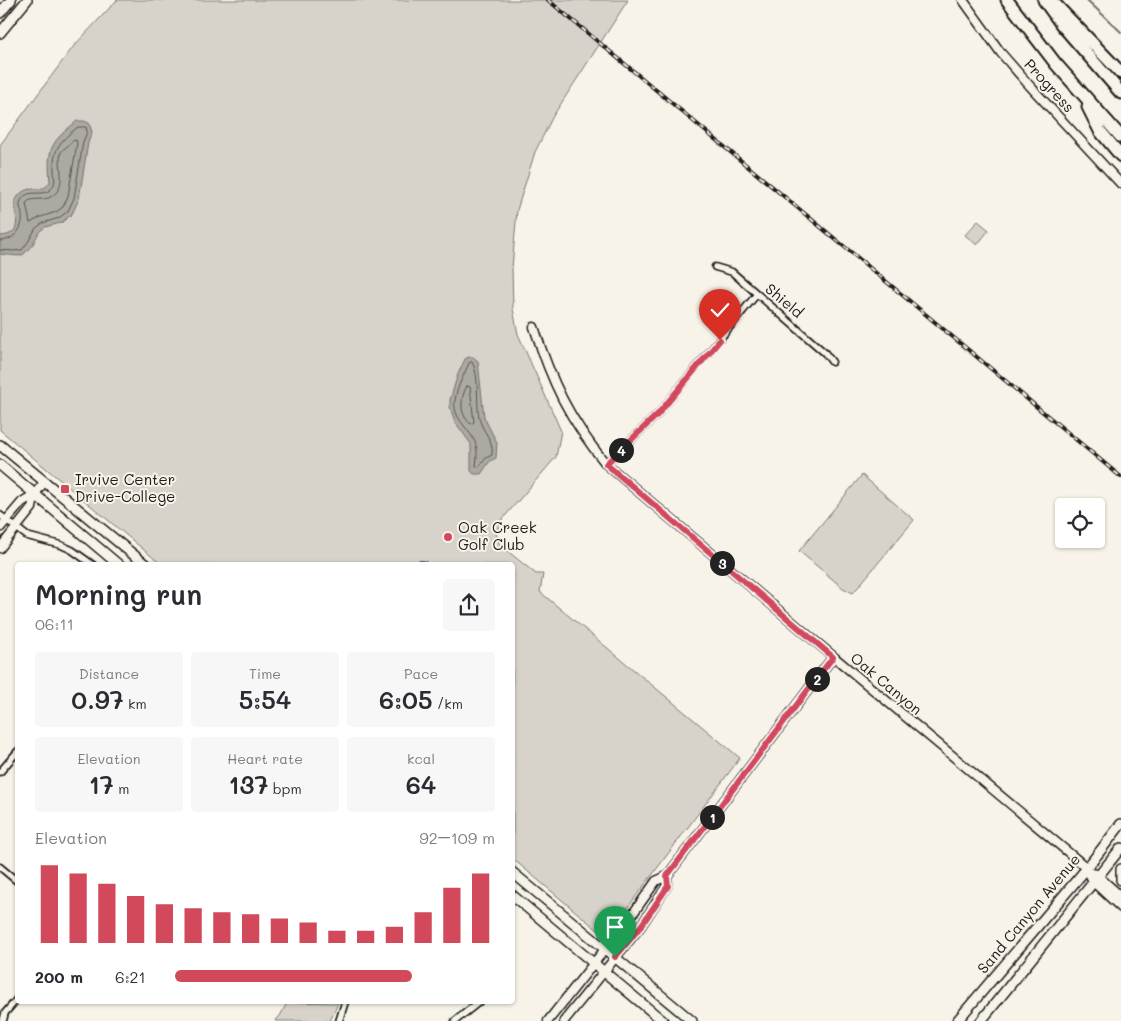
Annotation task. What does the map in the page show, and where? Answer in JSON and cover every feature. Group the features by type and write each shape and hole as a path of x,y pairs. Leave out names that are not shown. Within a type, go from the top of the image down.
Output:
{"highway":[{"path":"1007,0 1056,64 1121,137"},
{"path":"1044,0 1062,25 1121,93"},
{"path":"1051,0 1121,73"},
{"path":"1080,92 1100,131 1121,156"}],"main road":[{"path":"0,14 11,0"},
{"path":"0,33 27,0"},
{"path":"0,445 142,562"},
{"path":"0,465 115,562"},
{"name":"Sand Canyon Avenue","path":"957,1021 1121,824"},
{"name":"Sand Canyon Avenue","path":"981,1021 1121,848"},
{"path":"1086,868 1121,907"},
{"path":"1121,869 1121,880"},
{"path":"515,874 692,1021"},
{"path":"1096,880 1121,897"},
{"path":"515,897 663,1021"}],"street":[{"name":"Progress","path":"963,0 1001,53 1121,184"},
{"name":"Shield","path":"716,267 732,272 825,353 832,362"},
{"path":"606,464 658,414 757,294"},
{"name":"Oak Canyon","path":"534,327 546,365 569,414 606,464 1086,868"},
{"path":"0,528 3,518 35,494 44,482"},
{"path":"0,548 32,508 35,494"},
{"path":"3,518 27,536 61,545 89,562"},
{"path":"548,1021 595,963 656,881 667,876 833,657"},
{"path":"0,772 15,754"},
{"path":"0,867 15,880"},
{"path":"564,1021 641,926 668,886 667,876"},
{"path":"3,1021 5,1013 15,1001"},
{"path":"339,1021 344,1004"},
{"path":"455,1021 476,1004"}],"shaded area":[{"path":"117,0 628,0 553,116 535,152 517,210 512,268 513,309 518,334 561,431 556,457 500,522 496,534 500,545 536,574 543,574 540,592 740,758 610,931 600,932 515,861 515,562 158,562 0,430 0,145 73,47"},
{"path":"978,221 989,230 977,245 965,235"},
{"path":"862,475 914,520 853,593 843,588 799,551"},
{"path":"286,1004 338,1004 330,1021 275,1021"}],"water":[{"path":"77,121 89,123 92,132 88,143 79,199 72,214 61,223 45,227 39,232 33,244 24,254 18,256 0,254 0,236 8,235 15,228 15,201 24,191 42,188 50,182 49,161 52,147 61,135"},
{"path":"473,357 478,361 484,417 497,443 496,458 490,461 481,474 474,474 471,471 471,444 455,422 450,407 450,400 458,374 465,359"}],"waterway":[{"path":"1087,0 1121,32"}],"railway":[{"path":"548,0 1121,477"}],"place":[{"name":"Irvive Center Drive-College","path":"65,489"},
{"name":"Oak Creek Golf Club","path":"448,537"}],"route":[{"path":"615,957 641,926 668,886 667,876 833,657 606,464 658,414 720,340"}]}
